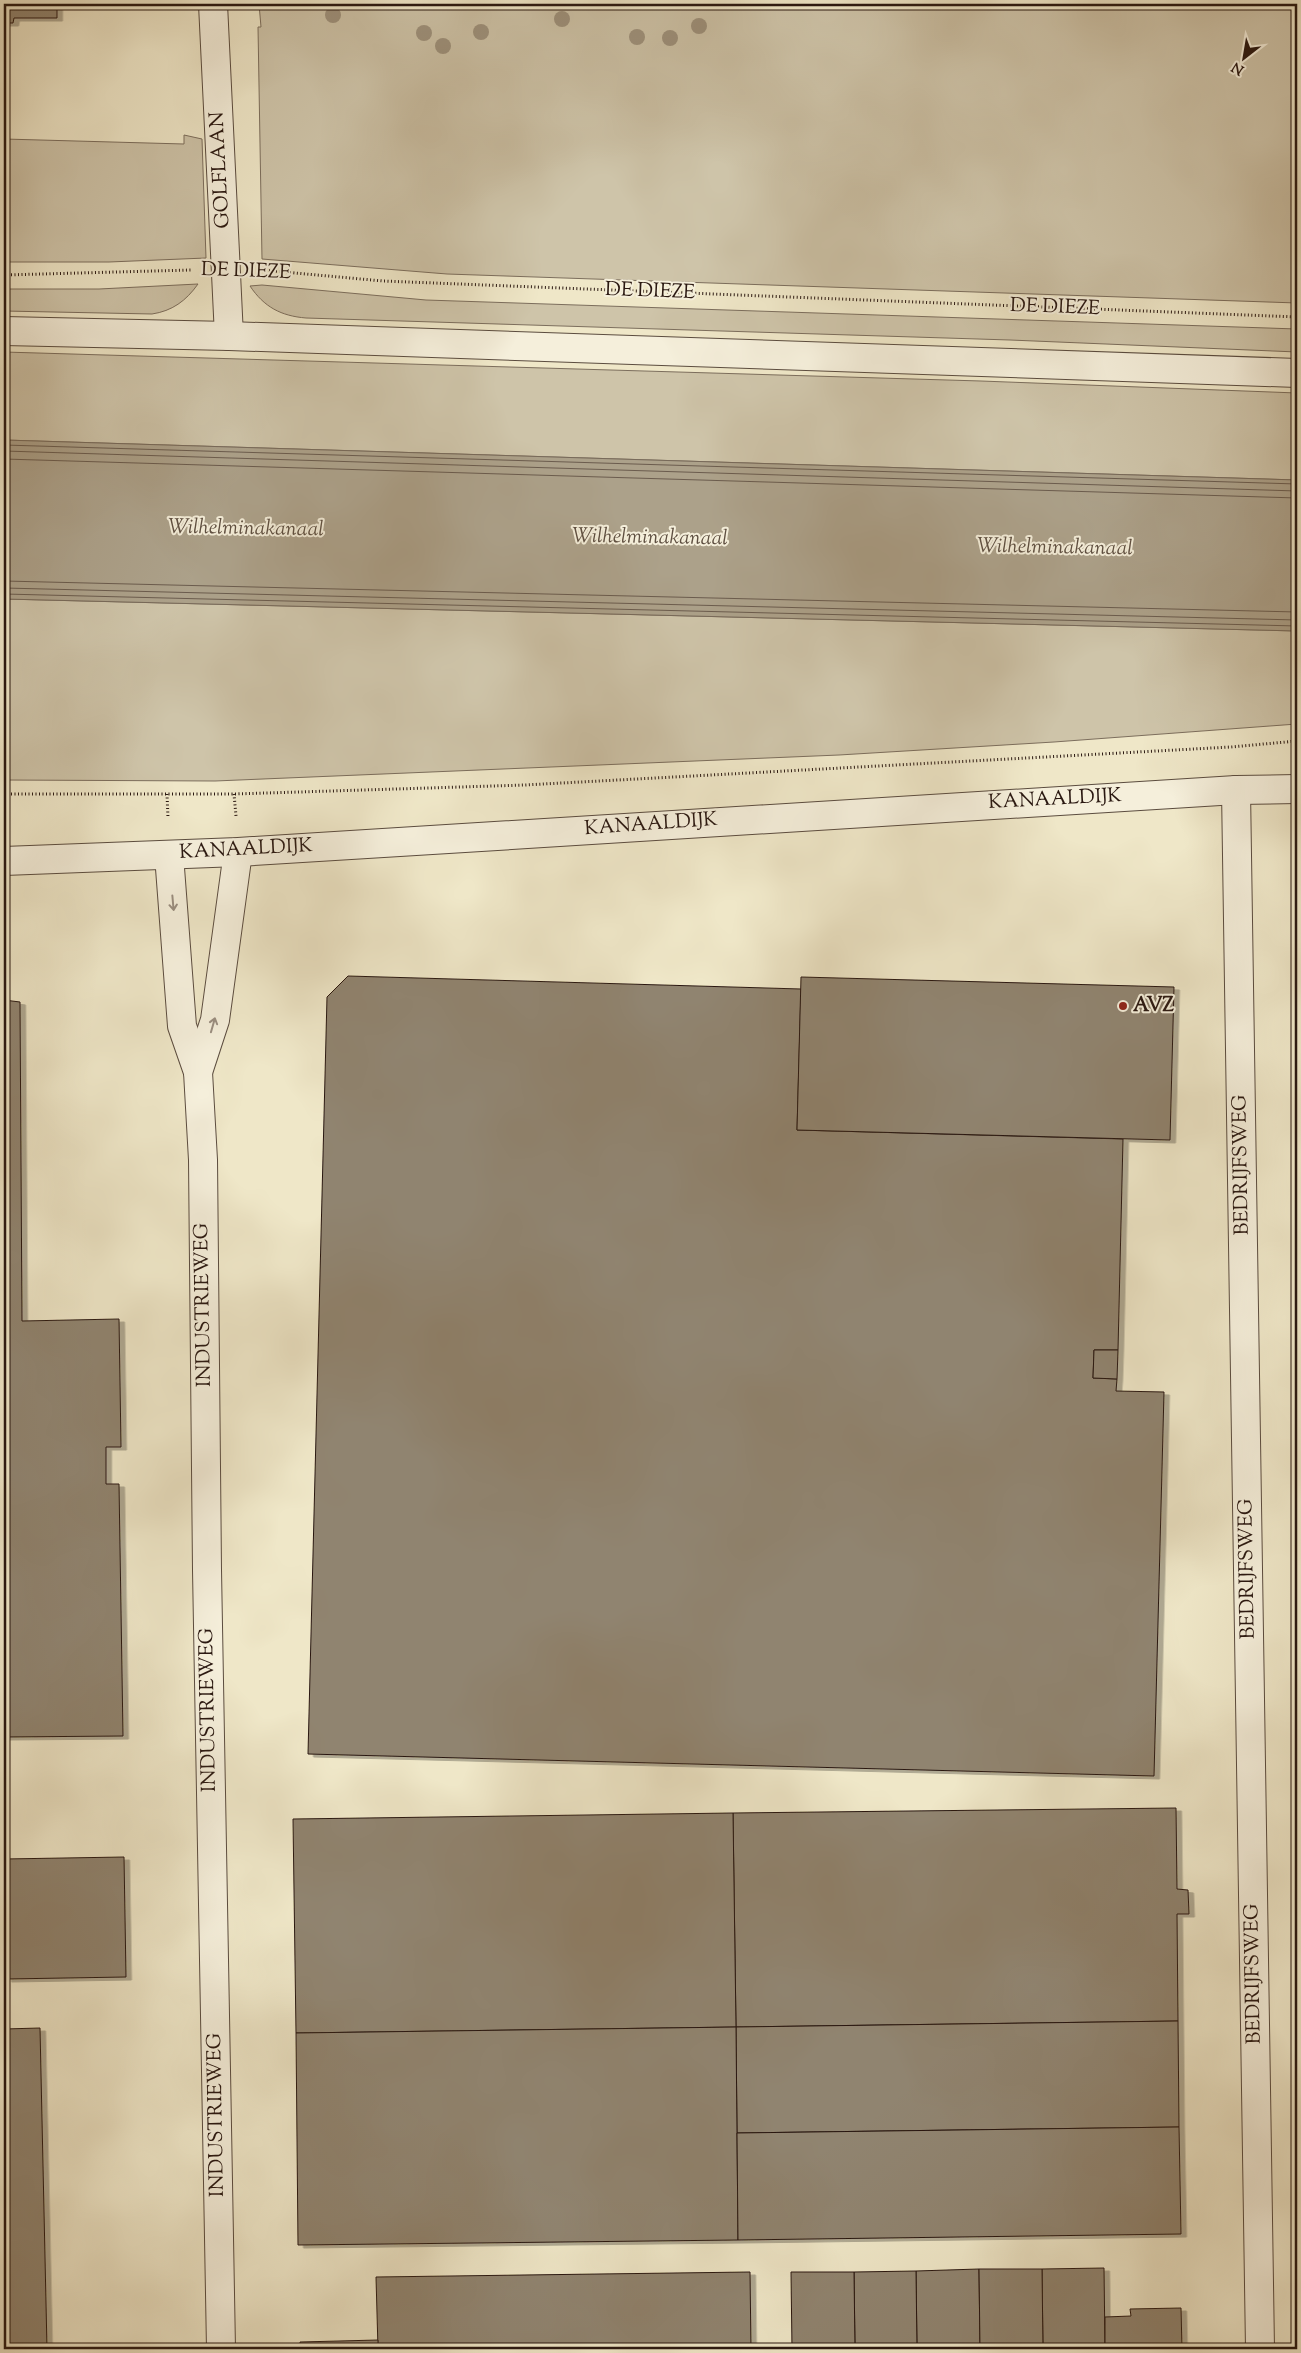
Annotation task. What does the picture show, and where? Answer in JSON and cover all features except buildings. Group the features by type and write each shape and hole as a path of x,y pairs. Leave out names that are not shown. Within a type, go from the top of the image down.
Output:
{"street":[{"name":"GOLFLAAN","path":"213,4 229,336"},
{"path":"4,331 229,336 1297,373"},
{"name":"KANAALDIJK","path":"4,860 238,852 1236,790 1297,790"},
{"name":"BEDRIJFSWEG","path":"1236,790 1260,2349"},
{"name":"INDUSTRIEWEG","path":"198,1072 215,1020 238,852"},
{"name":"INDUSTRIEWEG","path":"169,855 182,1026 198,1072 202,1160 207,1598 221,2349"}],"path":[{"name":"DE DIEZE","path":"4,275 226,269 274,271 383,281 1297,317"},
{"path":"4,794 234,794 525,785 1231,747 1297,741"}],"shaded area":[{"path":"259,4 1297,4 1297,303 447,274 262,259 258,27 261,27"},
{"path":"184,135 202,139 206,258 109,262 4,262 4,139 184,144"},
{"path":"198,284 189,295 172,308 152,314 4,311 4,289 99,289"},
{"path":"262,285 426,300 1297,329 1297,352 1010,340 306,318 281,313 267,305 250,286"},
{"path":"4,352 981,381 1297,393 1297,480 4,440"},
{"path":"4,599 1297,631 1297,724 1054,742 839,755 215,781 4,780"}],"water":[{"name":"Wilhelminakanaal","path":"4,440 1297,480 1297,631 4,599"}],"place":[{"name":"AVZ","path":"1123,1006"}]}
